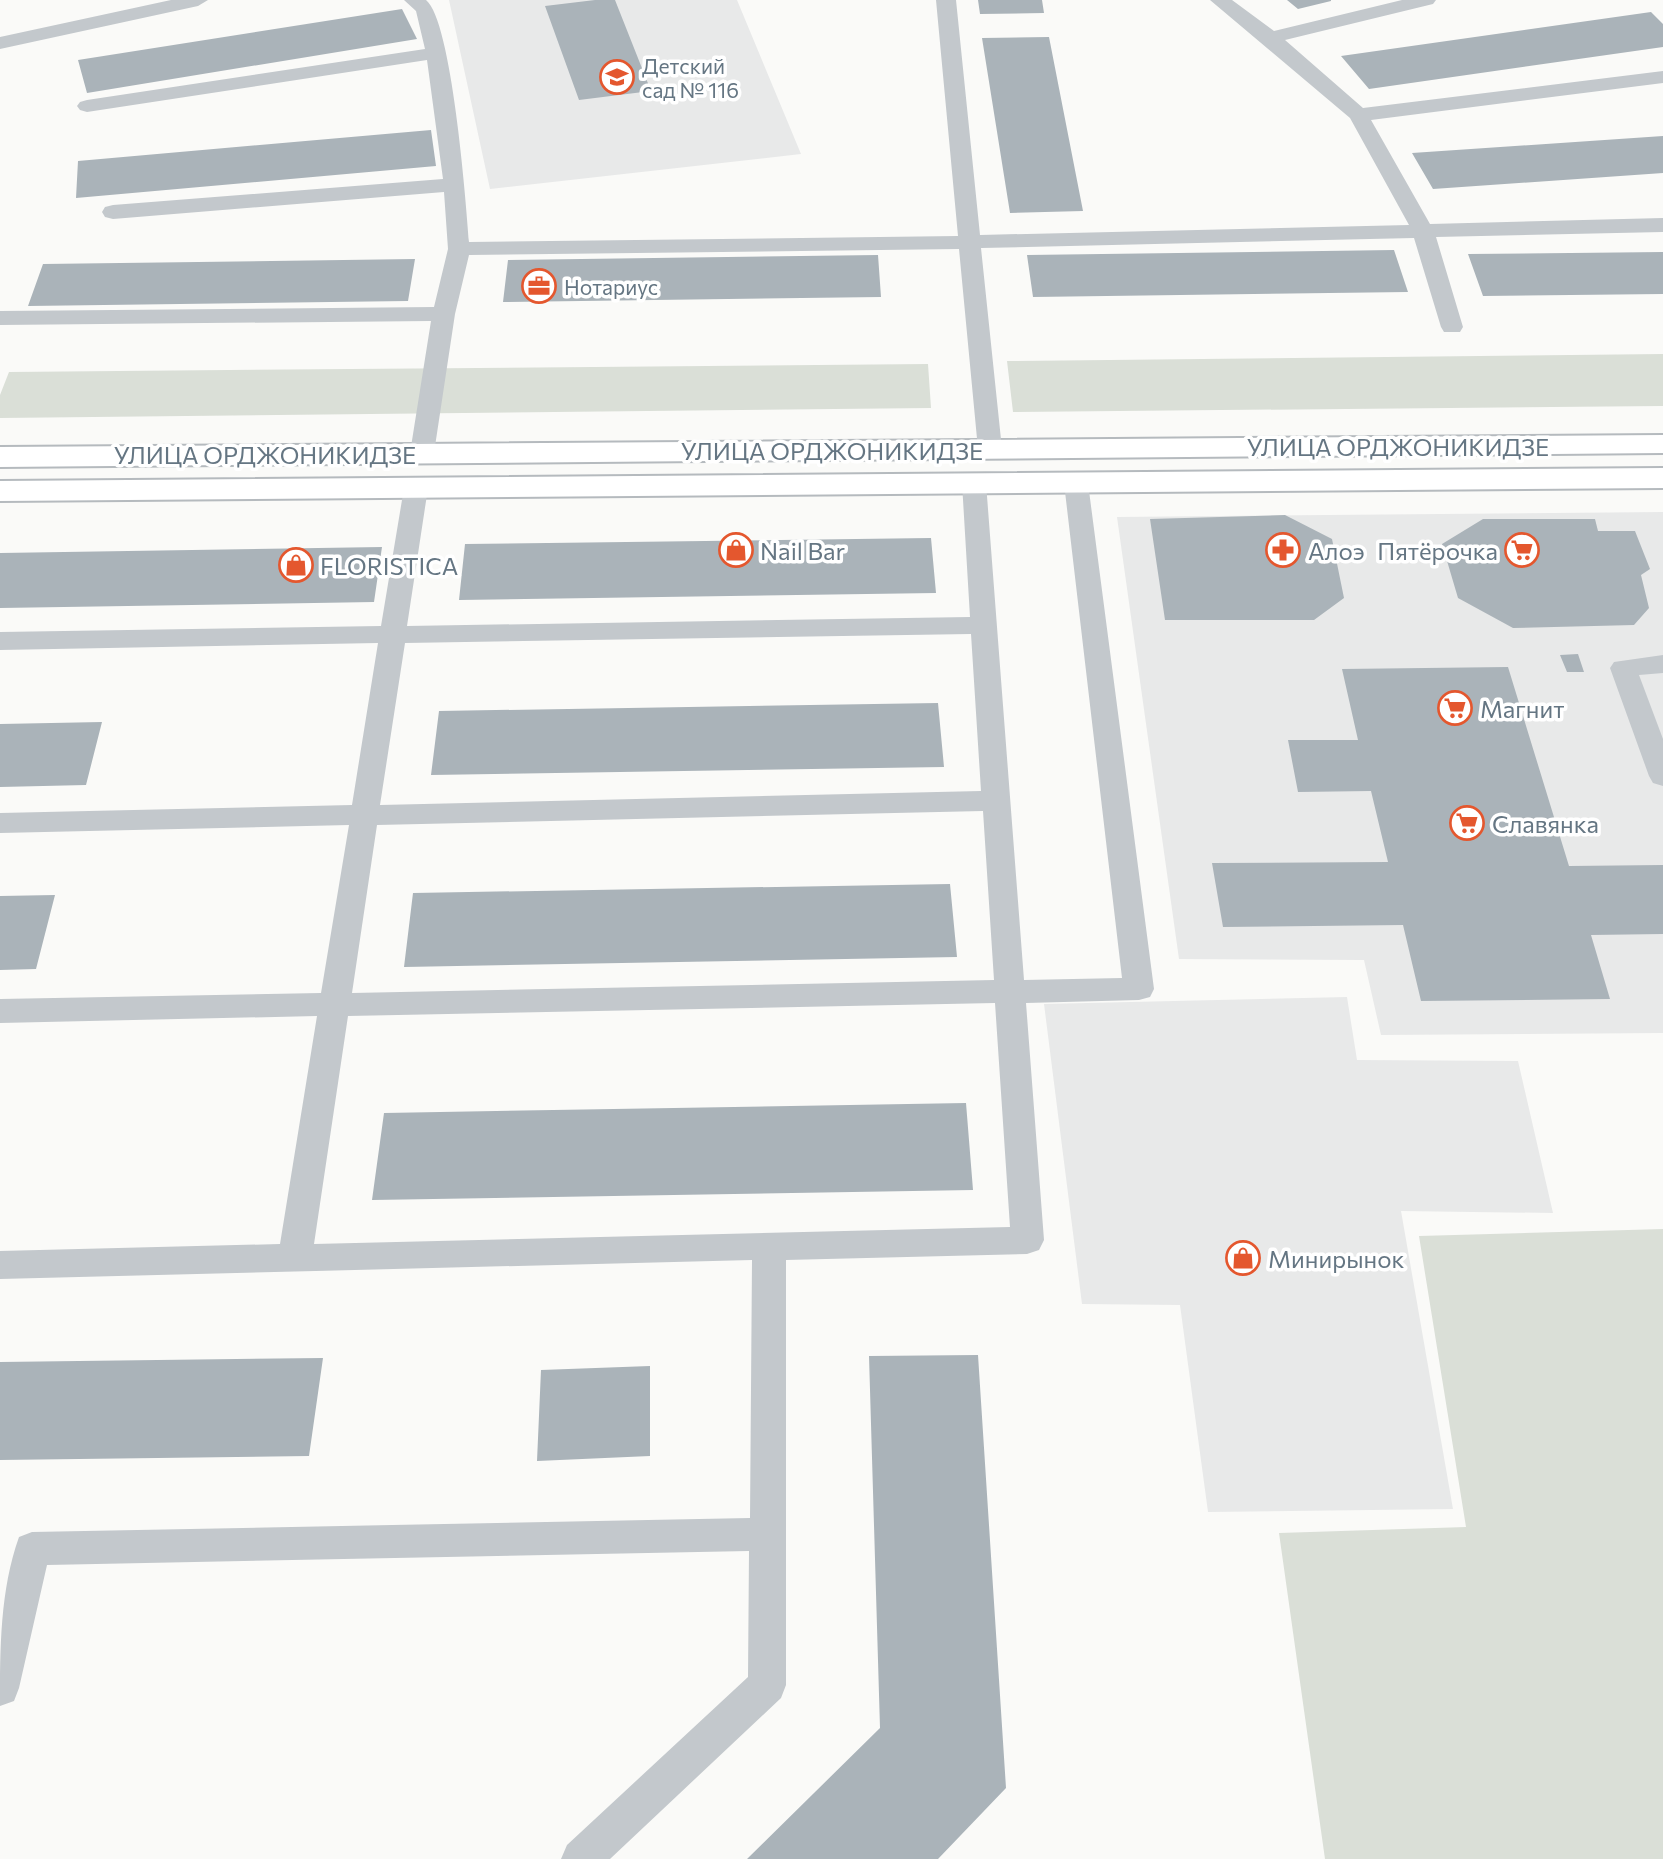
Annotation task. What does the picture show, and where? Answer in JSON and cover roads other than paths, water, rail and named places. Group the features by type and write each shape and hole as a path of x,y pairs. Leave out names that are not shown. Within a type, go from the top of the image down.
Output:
{"main road":[{"name":"УЛИЦА ОРДЖОНИКИДЗЕ","path":"0,457 1663,444"},
{"name":"УЛИЦА ОРДЖОНИКИДЗЕ","path":"0,491 1663,478"}],"lane":[{"path":"0,43 198,0"},
{"path":"414,0 425,9 436,53 454,185 459,250 444,314 422,453"},
{"path":"946,0 990,449"},
{"path":"1220,0 1270,38 1358,115 1423,231 1452,327"},
{"path":"1270,38 1426,0"},
{"path":"88,106 436,53"},
{"path":"1358,115 1663,77"},
{"path":"113,212 454,185"},
{"path":"459,250 970,242 1663,225"},
{"path":"0,318 444,314"},
{"path":"0,1011 1139,989 1076,483"},
{"path":"0,1265 1027,1240 974,484"},
{"path":"295,1256 416,488"},
{"path":"0,641 985,625"},
{"path":"1663,664 1623,668 1663,776"},
{"path":"0,823 997,801"},
{"path":"581,1859 767,1685 769,1245"},
{"path":"0,1688 32,1549 768,1534"}],"place":[{"name":"Детский сад № 116","path":"617,77"},
{"name":"Нотариус","path":"539,286"},
{"name":"Nail Bar","path":"736,550"},
{"name":"Алоэ","path":"1283,550"},
{"name":"Пятёрочка","path":"1522,550"},
{"name":"FLORISTICA","path":"296,565"},
{"name":"Магнит","path":"1455,708"},
{"name":"Славянка","path":"1467,823"},
{"name":"Минирынок","path":"1243,1258"}]}
